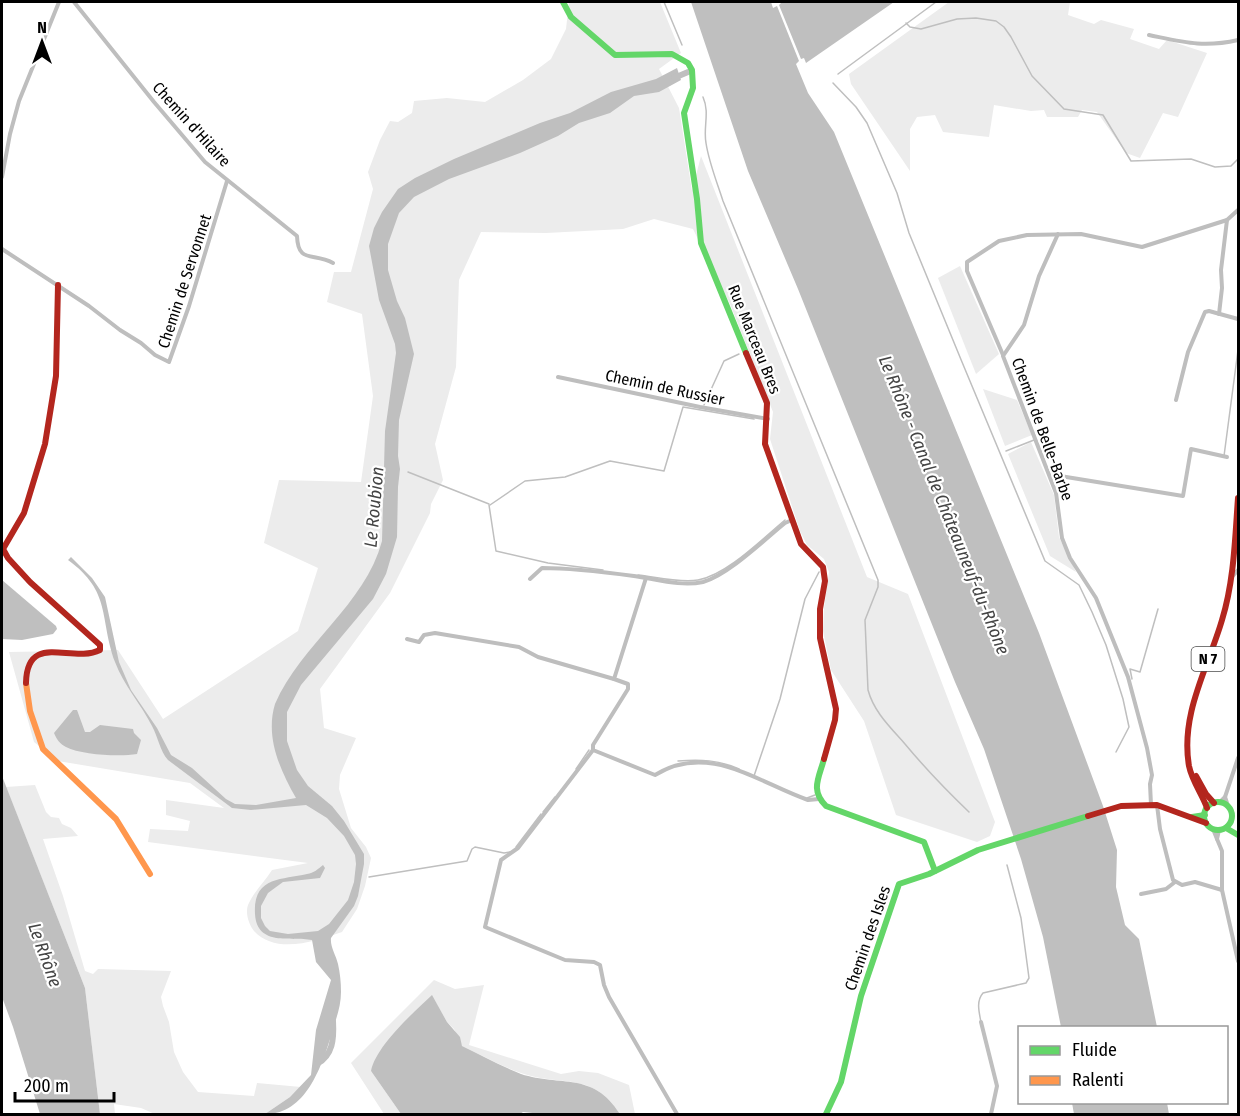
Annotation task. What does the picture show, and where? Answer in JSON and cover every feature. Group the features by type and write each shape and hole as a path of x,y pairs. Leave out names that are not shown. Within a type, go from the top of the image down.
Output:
{"street":[{"path":"2,177 19,101 59,2"},
{"name":"Chemin d'Hilaire","path":"74,2 205,162 297,236 297,248 302,253 333,262"},
{"name":"Rue Marceau Bres","path":"563,2 571,17 615,55 672,54 688,63 692,70 693,88 684,113 697,199 699,233 767,403 765,444 792,520 801,544 820,562 825,572 819,616 819,636 836,709 835,720 817,782 816,789 819,799"},
{"path":"1149,35 1194,44 1216,45 1239,40"},
{"name":"Chemin de Servonnet","path":"58,285 155,355 170,362 227,181"},
{"path":"1003,356 968,277 967,262 999,241 1027,235 1088,235 1142,248 1227,220 1239,210"},
{"path":"1219,314 1227,220"},
{"name":"Chemin de Belle-Barbe","path":"1058,234 1040,276 1024,326 1003,356 1056,493 1062,538 1070,558 1096,598 1128,677 1147,748 1154,805 1175,882"},
{"path":"2,249 58,285 56,374 43,453 24,513 5,542 4,555 15,568 100,645 100,650 93,655 40,652 31,662 24,683 36,734 43,749 116,819 150,874"},
{"path":"1176,400 1188,352 1203,315 1209,311 1239,320"},
{"name":"Chemin de Russier","path":"558,377 768,419"},
{"name":"N 7","path":"1206,811 1189,765 1187,737 1191,705 1222,622 1239,498"},
{"path":"530,579 542,568 563,568 680,583 703,582 739,561 785,523 792,520"},
{"path":"1233,547 1239,562"},
{"path":"1229,581 1239,570"},
{"path":"614,680 646,578"},
{"path":"407,639 419,642 424,634 435,633 519,647 538,657 625,683 628,689 593,749 518,848 501,860 485,927 565,960 594,962 600,965 603,985 609,997 677,1114"},
{"name":"N 7","path":"1187,737 1196,775 1206,794 1220,801"},
{"path":"593,749 655,775 670,766 683,763 713,762 808,800 819,799 826,806 924,842 935,872"},
{"path":"1190,818 1220,801 1239,758"},
{"path":"1220,801 1228,806 1232,815 1222,827 1217,838 1222,851 1222,890 1239,961"},
{"path":"1154,805 1206,823 1239,830"},
{"name":"Chemin des Isles","path":"826,1114 841,1082 861,996 899,884 935,872 978,850 1121,806 1154,805"},
{"path":"1206,811 1206,823"},
{"path":"1222,827 1239,835"},
{"path":"1142,894 1170,888 1175,882 1182,885 1195,882 1222,890"}],"shaded area":[{"path":"569,2 660,2 681,53 659,69 679,108 692,191 701,156 867,577 908,594 995,822 990,836 977,842 896,815 864,721 831,670 823,631 829,572 824,559 807,545 800,531 770,439 773,412 730,304 693,229 654,219 623,229 546,233 481,232 459,280 456,367 435,444 443,480 431,504 430,513 390,593 320,689 324,728 356,738 340,775 339,789 351,828 366,847 371,858 365,886 357,909 342,932 309,942 273,943 252,928 247,915 248,905 272,870 308,863 148,842 150,829 188,831 190,821 166,815 166,800 224,808 190,783 58,761 34,742 9,652 118,650 163,719 298,631 318,568 264,543 279,480 361,482 373,396 362,314 327,302 334,272 351,272 373,189 368,172 380,140 390,121 398,122 412,113 414,101 447,98 485,102 523,80 551,59 566,29"},
{"path":"949,2 1070,2 1068,15 1094,24 1101,20 1134,29 1130,39 1159,49 1167,40 1207,53 1178,117 1163,113 1140,158 1126,153 1097,112 1082,110 1078,117 1047,117 1044,110 1031,111 994,105 989,137 943,132 935,115 917,117 910,129 910,171 851,84 849,74"},
{"path":"960,266 999,354 976,374 938,278"},
{"path":"983,389 1017,400 1032,435 1005,446"},
{"path":"1031,442 1054,495 1059,537 1076,572 1050,556 1008,454"},
{"path":"35,785 46,812 51,817 59,818 62,824 71,828 78,836 43,839 85,971 93,974 98,969 171,971 161,997 163,1006 169,1022 174,1052 183,1072 198,1092 254,1096 257,1083 301,1087 290,1097 265,1114 155,1114 141,1108 114,1104 115,1114 100,1114 85,988 6,787"},
{"path":"434,980 455,989 484,985 469,1045 561,1074 579,1071 598,1073 629,1085 635,1114 620,1114 610,1100 599,1091 587,1086 521,1073 462,1046 454,1029 447,1022 432,996 403,1024 371,1071 401,1114 384,1114 351,1063"}],"water":[{"name":"Le Rhône - Canal de Châteauneuf-du-Rhône","path":"691,2 771,2 773,8 777,6 799,61 796,64 808,93 834,132 1039,633 1117,850 1116,887 1125,925 1139,939 1157,1026 1061,1026 1043,937 1021,859 984,749 748,171"},
{"path":"782,2 894,2 806,63 804,58 801,59 779,5"},
{"path":"677,68 681,80 659,92 634,96 610,113 579,123 558,136 520,153 449,179 414,197 399,213 388,244 388,270 397,301 405,318 414,354 399,420 400,469 397,537 386,574 373,599 301,685 287,712 287,741 297,770 308,786 332,806 344,821 364,854 364,864 354,906 331,938 339,971 341,998 322,1062 301,1098 291,1107 265,1114 290,1097 311,1075 316,1030 331,980 316,962 312,940 276,938 262,931 257,924 255,914 259,893 271,882 316,871 323,865 325,868 320,878 283,882 268,893 261,906 261,918 270,931 288,934 318,931 329,924 348,900 354,882 355,855 344,836 327,818 306,805 251,810 232,808 168,760 152,726 123,679 115,662 102,606 92,583 68,560 71,557 92,578 105,597 119,662 131,690 157,728 171,755 192,768 226,799 235,804 256,805 296,798 280,765 273,741 272,716 275,704 286,682 300,662 362,585 374,564 382,541 385,431 396,353 379,300 369,246 382,212 398,189 415,178 454,159 570,113 611,92 656,79"},
{"path":"2,580 56,626 57,629 53,634 22,640 2,639"},
{"path":"73,710 77,710 85,732 90,732 100,725 133,729 141,740 137,754 91,754 64,746 54,733"},
{"name":"Le Rhône","path":"2,776 85,988 100,1114 40,1114 2,997"},
{"path":"432,995 447,1022 460,1037 462,1046 521,1074 575,1083 599,1091 610,1100 620,1114 523,1112 520,1114 401,1114 371,1071 374,1061 387,1041"},
{"path":"1072,1104 1167,1104 1169,1114 1074,1114"}],"waterway":[{"path":"664,2 682,45"},
{"path":"838,74 936,2"},
{"path":"906,23 910,27 921,29 957,19 976,18 996,21 1011,37 1032,76 1064,109 1103,115 1131,161 1191,159 1215,167 1231,166 1238,159"},
{"name":"Le Roubion","path":"674,78 688,72"},
{"path":"833,83 856,107 867,123 897,193 909,233 1045,561 1079,585 1106,645 1129,727 1116,752"},
{"path":"703,97 706,109 707,150 723,201 878,580 878,587 865,620 868,690 878,712 888,725 969,812"},
{"path":"1224,456 1238,350"},
{"path":"704,405 724,361 739,354"},
{"path":"490,505 525,481 565,477 610,461 664,471 683,407 754,419"},
{"path":"1006,451 1034,440"},
{"path":"1054,475 1183,496 1191,449 1227,457"},
{"path":"408,472 489,504"},
{"path":"489,505 496,551 548,563 603,570"},
{"path":"638,575 683,581 709,577 732,564 785,520"},
{"path":"754,776 780,699 805,599 819,572"},
{"path":"1132,679 1130,669 1140,672 1158,609"},
{"path":"576,769 589,750"},
{"path":"678,761 709,761 739,769"},
{"path":"807,798 815,795"},
{"path":"543,812 555,797"},
{"path":"516,847 541,814"},
{"path":"369,877 467,861 475,847 504,853 510,852"},
{"path":"981,1022 979,1003 983,993 1026,983 1029,978 1021,918 1007,865"},
{"name":"Le Roubion","path":"317,1064 326,1056 331,1046 333,1021"},
{"path":"981,1022 997,1086 991,1114"}],"traffic: fast":[{"path":"563,2 571,17 615,55 672,54 688,63 692,70 693,88 684,113 701,243 746,353"},
{"path":"824,759 817,789 818,795 826,806 924,842 935,871"},
{"path":"1218,802 1228,806 1232,816 1228,826 1218,830 1208,826 1204,816 1208,806 1218,802"},
{"path":"1192,817 1205,815"},
{"path":"826,1114 841,1082 861,996 899,884 929,874 978,850 1088,816"},
{"path":"1226,828 1238,835"}],"traffic: slow":[{"path":"26,683 30,711 43,749 116,819 150,874"}],"traffic: jam":[{"path":"26,683 28,667 34,658 42,653 77,654 100,650 100,645 30,582 8,558 3,549 24,513 45,444 56,376 58,285"},
{"path":"746,353 767,403 765,444 801,544 823,567 825,581 820,609 820,638 836,709 824,759"},
{"path":"1207,808 1189,766 1188,728 1197,692 1226,605 1233,560 1238,498"},
{"path":"1196,776 1214,803"},
{"path":"1088,816 1121,806 1157,805 1206,823"}]}
